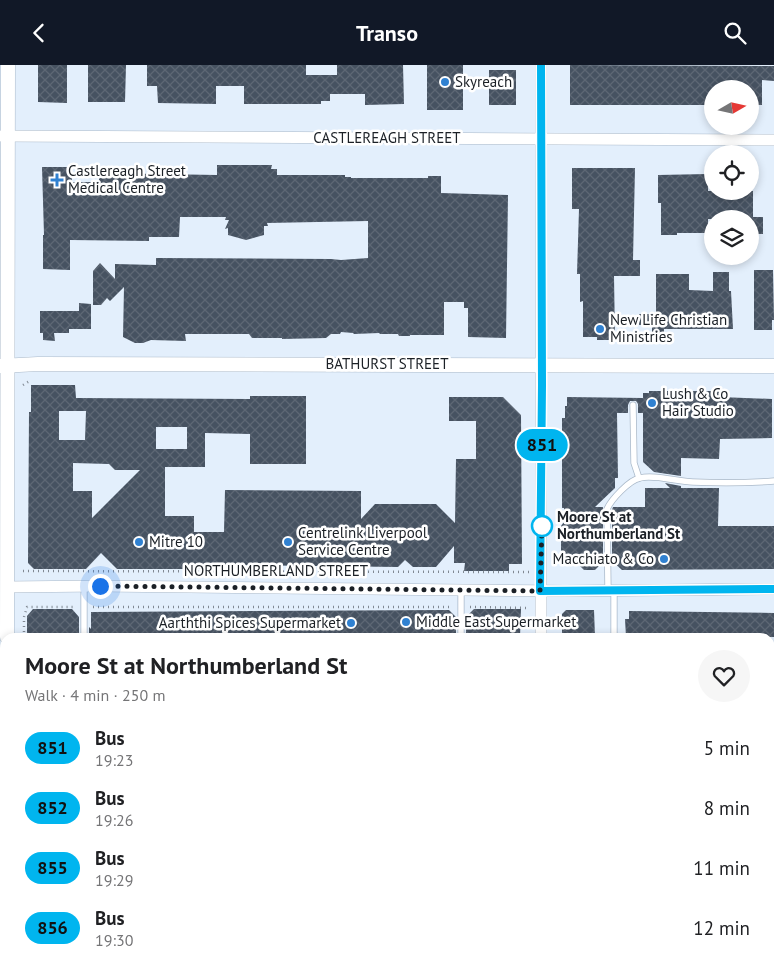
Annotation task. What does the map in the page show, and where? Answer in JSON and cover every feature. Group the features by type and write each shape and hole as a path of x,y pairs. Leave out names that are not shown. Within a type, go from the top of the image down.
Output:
{"street":[{"path":"6,633 4,619 7,587 4,366 8,299 4,136 8,65"},
{"path":"541,65 541,633"},
{"name":"CASTLEREAGH STREET","path":"4,136 774,140"},
{"path":"0,322 8,299"},
{"name":"BATHURST STREET","path":"4,366 38,364 774,365"},
{"name":"NORTHUMBERLAND STREET","path":"7,587 84,586 540,591 774,589"}],"lane":[{"path":"633,405 634,463 639,478"},
{"path":"614,633 607,509 612,499 634,480 646,477 692,482 749,483 774,481"},
{"path":"84,586 84,633"},
{"path":"461,589 461,633"}],"path":[{"path":"23,385 30,380"},
{"name":"NORTHUMBERLAND STREET","path":"23,571 528,572"},
{"path":"24,633 26,607 529,608"}],"building":[{"path":"38,65 67,65 67,103 38,102"},
{"path":"88,65 126,65 125,102 88,102"},
{"path":"147,65 306,65 306,75 337,75 337,65 403,65 404,104 365,105 365,94 330,94 330,101 321,101 321,104 244,104 244,86 216,86 216,104 158,103 157,86 147,86"},
{"name":"Skyreach","path":"427,65 463,65 463,110 427,110"},
{"path":"570,65 774,66 774,81 762,80 762,105 759,105 759,80 704,80 704,105 570,105"},
{"path":"489,70 516,70 516,105 489,105"},
{"path":"217,165 272,165 271,169 277,169 277,175 345,175 345,177 351,178 428,178 428,176 441,176 441,193 508,195 506,338 468,337 468,308 464,308 464,302 444,302 444,335 399,336 398,334 354,334 341,332 340,334 331,334 326,338 282,339 252,338 249,334 185,334 186,341 151,340 135,343 123,337 124,287 110,301 107,298 101,305 93,305 93,271 100,263 115,279 115,264 156,265 156,258 341,260 368,258 368,221 267,223 268,226 264,226 264,235 246,240 228,235 228,228 225,229 229,220 225,220 226,217 180,217 179,237 149,237 149,241 70,240 70,270 43,269 42,167 72,167 72,182 99,182 99,173 217,175"},
{"path":"572,168 635,168 633,260 640,260 640,276 614,276 615,340 597,340 597,337 583,337 583,301 580,302 580,274 577,274 579,209 572,209"},
{"path":"704,174 704,200 753,200 753,210 704,210 704,233 661,235 661,203 658,203 658,175"},
{"path":"759,217 763,217 763,234 759,234"},
{"path":"754,270 773,270 774,320 772,320 772,330 754,330"},
{"path":"713,272 729,272 733,329 664,329 664,341 652,341 652,325 639,325 639,314 656,314 656,274 689,274 689,290 713,291"},
{"path":"79,303 91,304 91,329 69,329 69,333 54,333 55,341 43,340 43,333 40,333 40,311 79,311"},
{"path":"31,385 75,385 76,398 250,399 250,396 306,396 306,464 250,464 250,434 205,433 205,467 165,467 165,516 194,516 194,532 224,532 225,490 361,491 361,519 375,504 436,504 455,523 456,459 476,459 476,421 449,421 449,397 503,397 521,415 522,564 509,564 509,571 464,571 465,563 454,563 454,546 436,567 413,567 405,560 398,567 224,565 224,569 117,569 101,553 86,569 34,569 28,563 29,412 31,412","holes":["59,411 86,411 85,440 59,440","156,427 187,427 187,449 156,449","73,463 109,464 115,470 140,470 92,518 92,491 73,491"]},
{"path":"649,391 720,391 720,397 772,399 772,438 720,439 719,459 681,458 681,476 654,472 643,462 643,413 638,413 636,401 630,401 628,413 617,413 618,478 615,478 615,488 595,507 603,507 603,562 595,570 584,570 576,562 567,562 561,553 561,526 564,522 564,508 562,508 562,418 565,418 567,397 643,398 643,393 649,393"},
{"path":"665,483 681,486 681,488 719,488 718,526 774,526 774,569 622,570 612,561 613,507 645,507 645,488 670,488"},
{"path":"33,609 72,609 79,617 79,633 27,633 27,616"},
{"path":"474,609 521,609 520,633 466,633 466,617"},
{"path":"449,610 456,617 456,633 89,633 89,627 91,629 91,612"},
{"path":"566,610 594,610 595,633 562,633 562,614"},
{"path":"629,611 774,613 774,633 626,633 625,619 629,619"}],"bus line":[{"name":"851","path":"541,65 542,385 540,591 774,589"}],"place":[{"name":"Skyreach","path":"445,82"},
{"name":"Castlereagh Street Medical Centre","path":"57,180"},
{"name":"New Life Christian Ministries","path":"600,329"},
{"name":"Lush & Co Hair Studio","path":"652,403"},
{"name":"Moore St at Northumberland St","path":"542,526"},
{"name":"Mitre 10","path":"139,542"},
{"name":"Centrelink Liverpool Service Centre","path":"288,542"},
{"name":"Macchiato & Co","path":"664,559"},
{"name":"Middle East Supermarket","path":"406,622"},
{"name":"Aarththi Spices Supermarket","path":"351,623"}],"route":[{"path":"100,586 540,591 542,526"}]}
